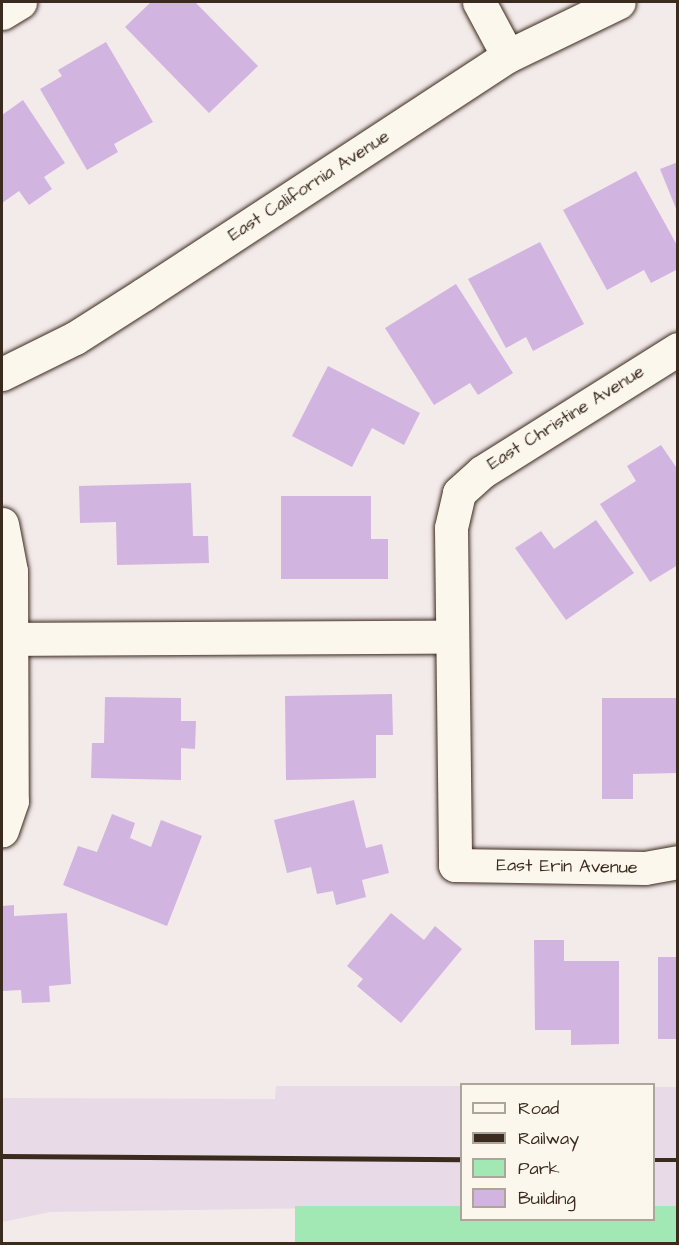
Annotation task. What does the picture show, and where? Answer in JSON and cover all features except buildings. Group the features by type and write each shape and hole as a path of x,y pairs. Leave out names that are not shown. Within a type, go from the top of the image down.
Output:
{"street":[{"path":"2,13 20,2"},
{"path":"479,2 508,56"},
{"name":"East California Avenue","path":"2,374 75,338 508,56 619,2"},
{"name":"East Christine Avenue","path":"452,637 451,528 459,493 482,472 678,349"},
{"path":"2,524 11,571 12,639 12,801 2,830"},
{"path":"12,639 452,637"},
{"name":"East Erin Avenue","path":"452,637 455,865 645,868 678,862"}],"shaded area":[{"path":"276,1086 460,1086 460,1206 50,1212 2,1222 2,1098 275,1099"},
{"path":"655,1087 677,1087 677,1206 655,1206"}],"green space":[{"path":"295,1206 460,1206 460,1221 655,1221 655,1206 677,1206 677,1243 295,1243"}],"railway":[{"path":"2,1156 460,1159"},
{"path":"655,1160 678,1160"}]}
